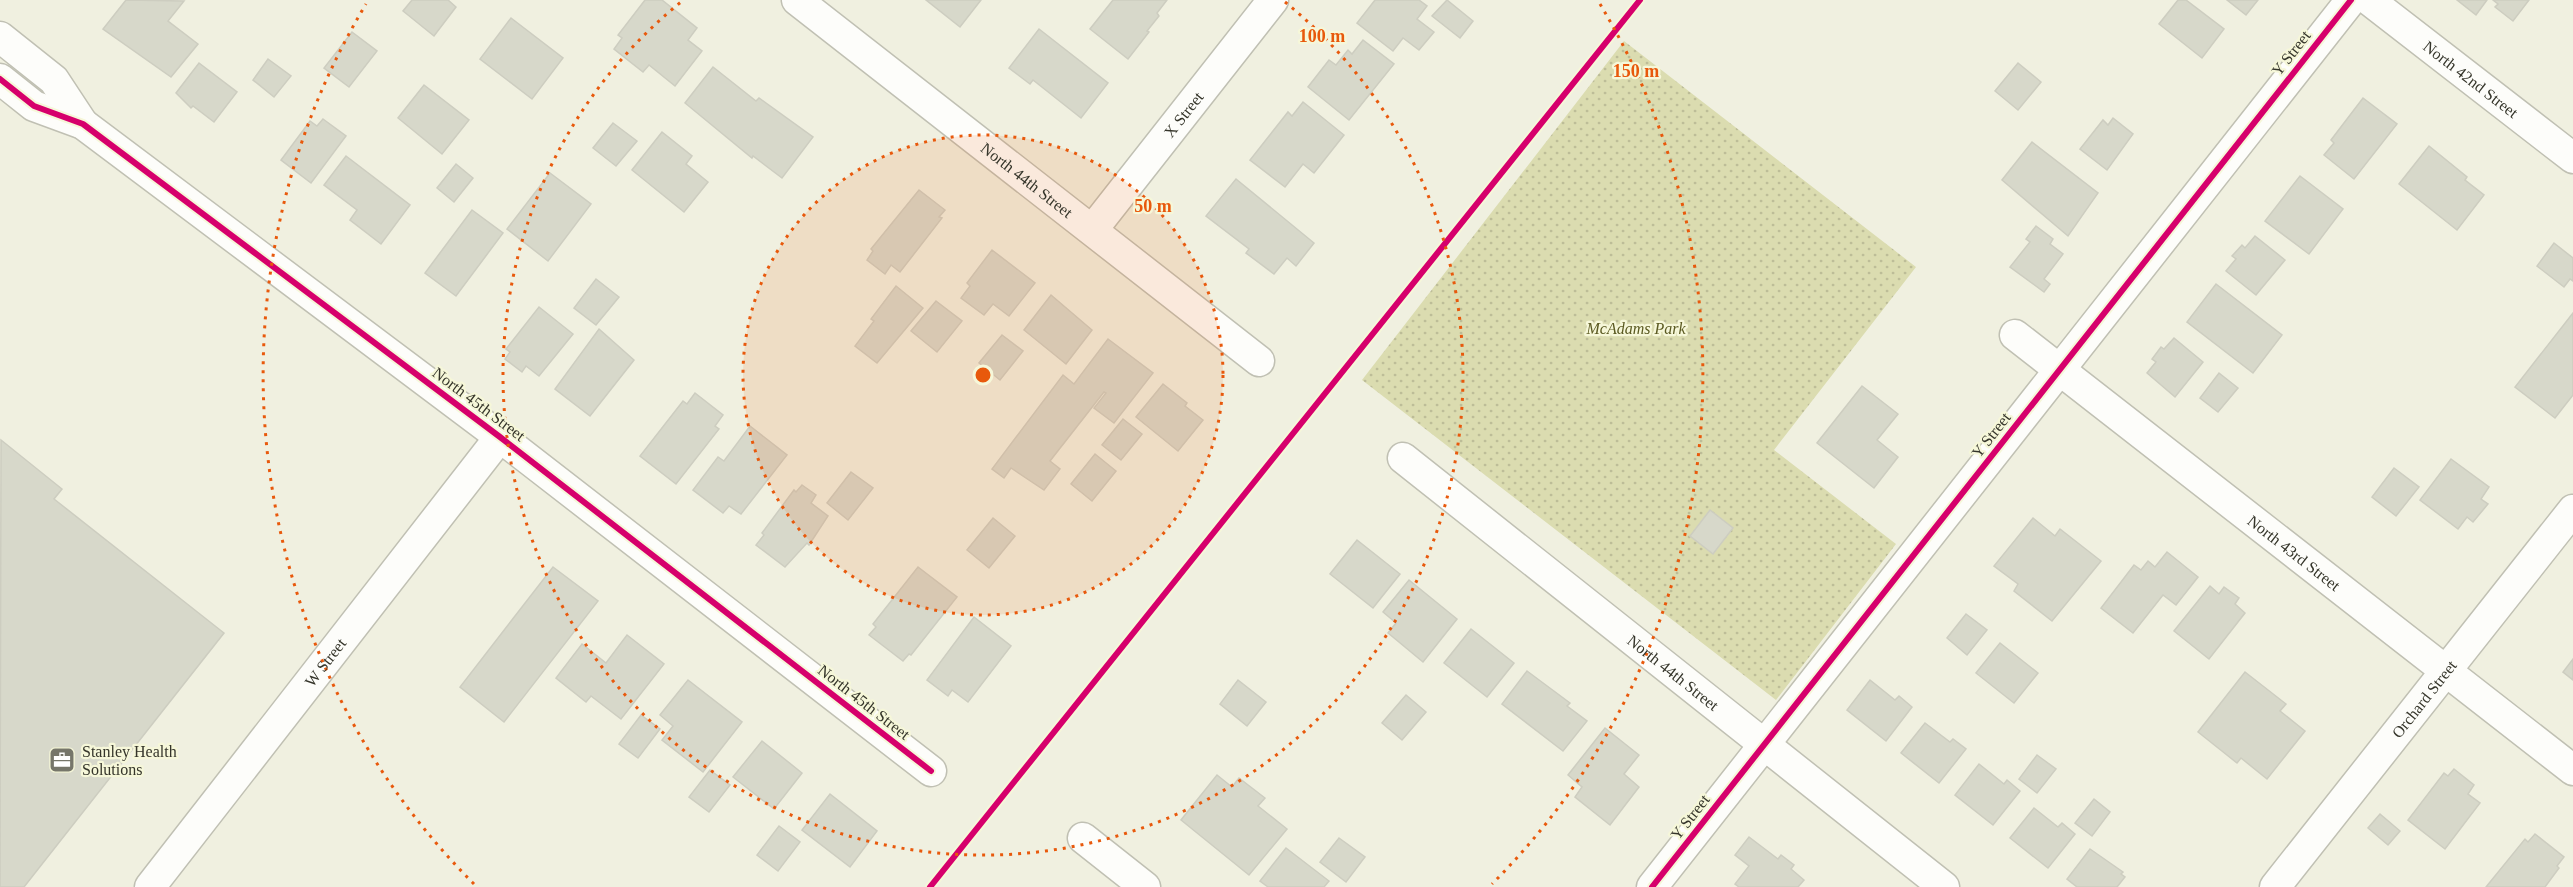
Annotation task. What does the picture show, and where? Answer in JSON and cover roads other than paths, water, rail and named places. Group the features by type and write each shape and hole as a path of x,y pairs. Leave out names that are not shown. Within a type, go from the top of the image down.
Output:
{"street":[{"name":"North 44th Street","path":"797,0 1094,229 1258,361"},
{"name":"X Street","path":"1094,229 1273,0"},
{"name":"Y Street","path":"1652,887 2350,0"},
{"name":"North 42nd Street","path":"2369,0 2573,158"},
{"name":"North 45th Street","path":"0,37 54,80 83,124"},
{"name":"North 45th Street","path":"0,79 34,106 83,124 500,437 931,771"},
{"name":"North 43rd Street","path":"2015,334 2573,770"},
{"name":"W Street","path":"150,887 500,437"},
{"name":"North 44th Street","path":"1403,458 1763,746 1944,887"},
{"name":"Orchard Street","path":"2275,887 2573,510"},
{"path":"1083,838 1145,887"}],"place":[{"name":"Stanley Health Solutions","path":"62,760"}],"park label":[{"name":"McAdams Park","path":"1636,328"}]}
